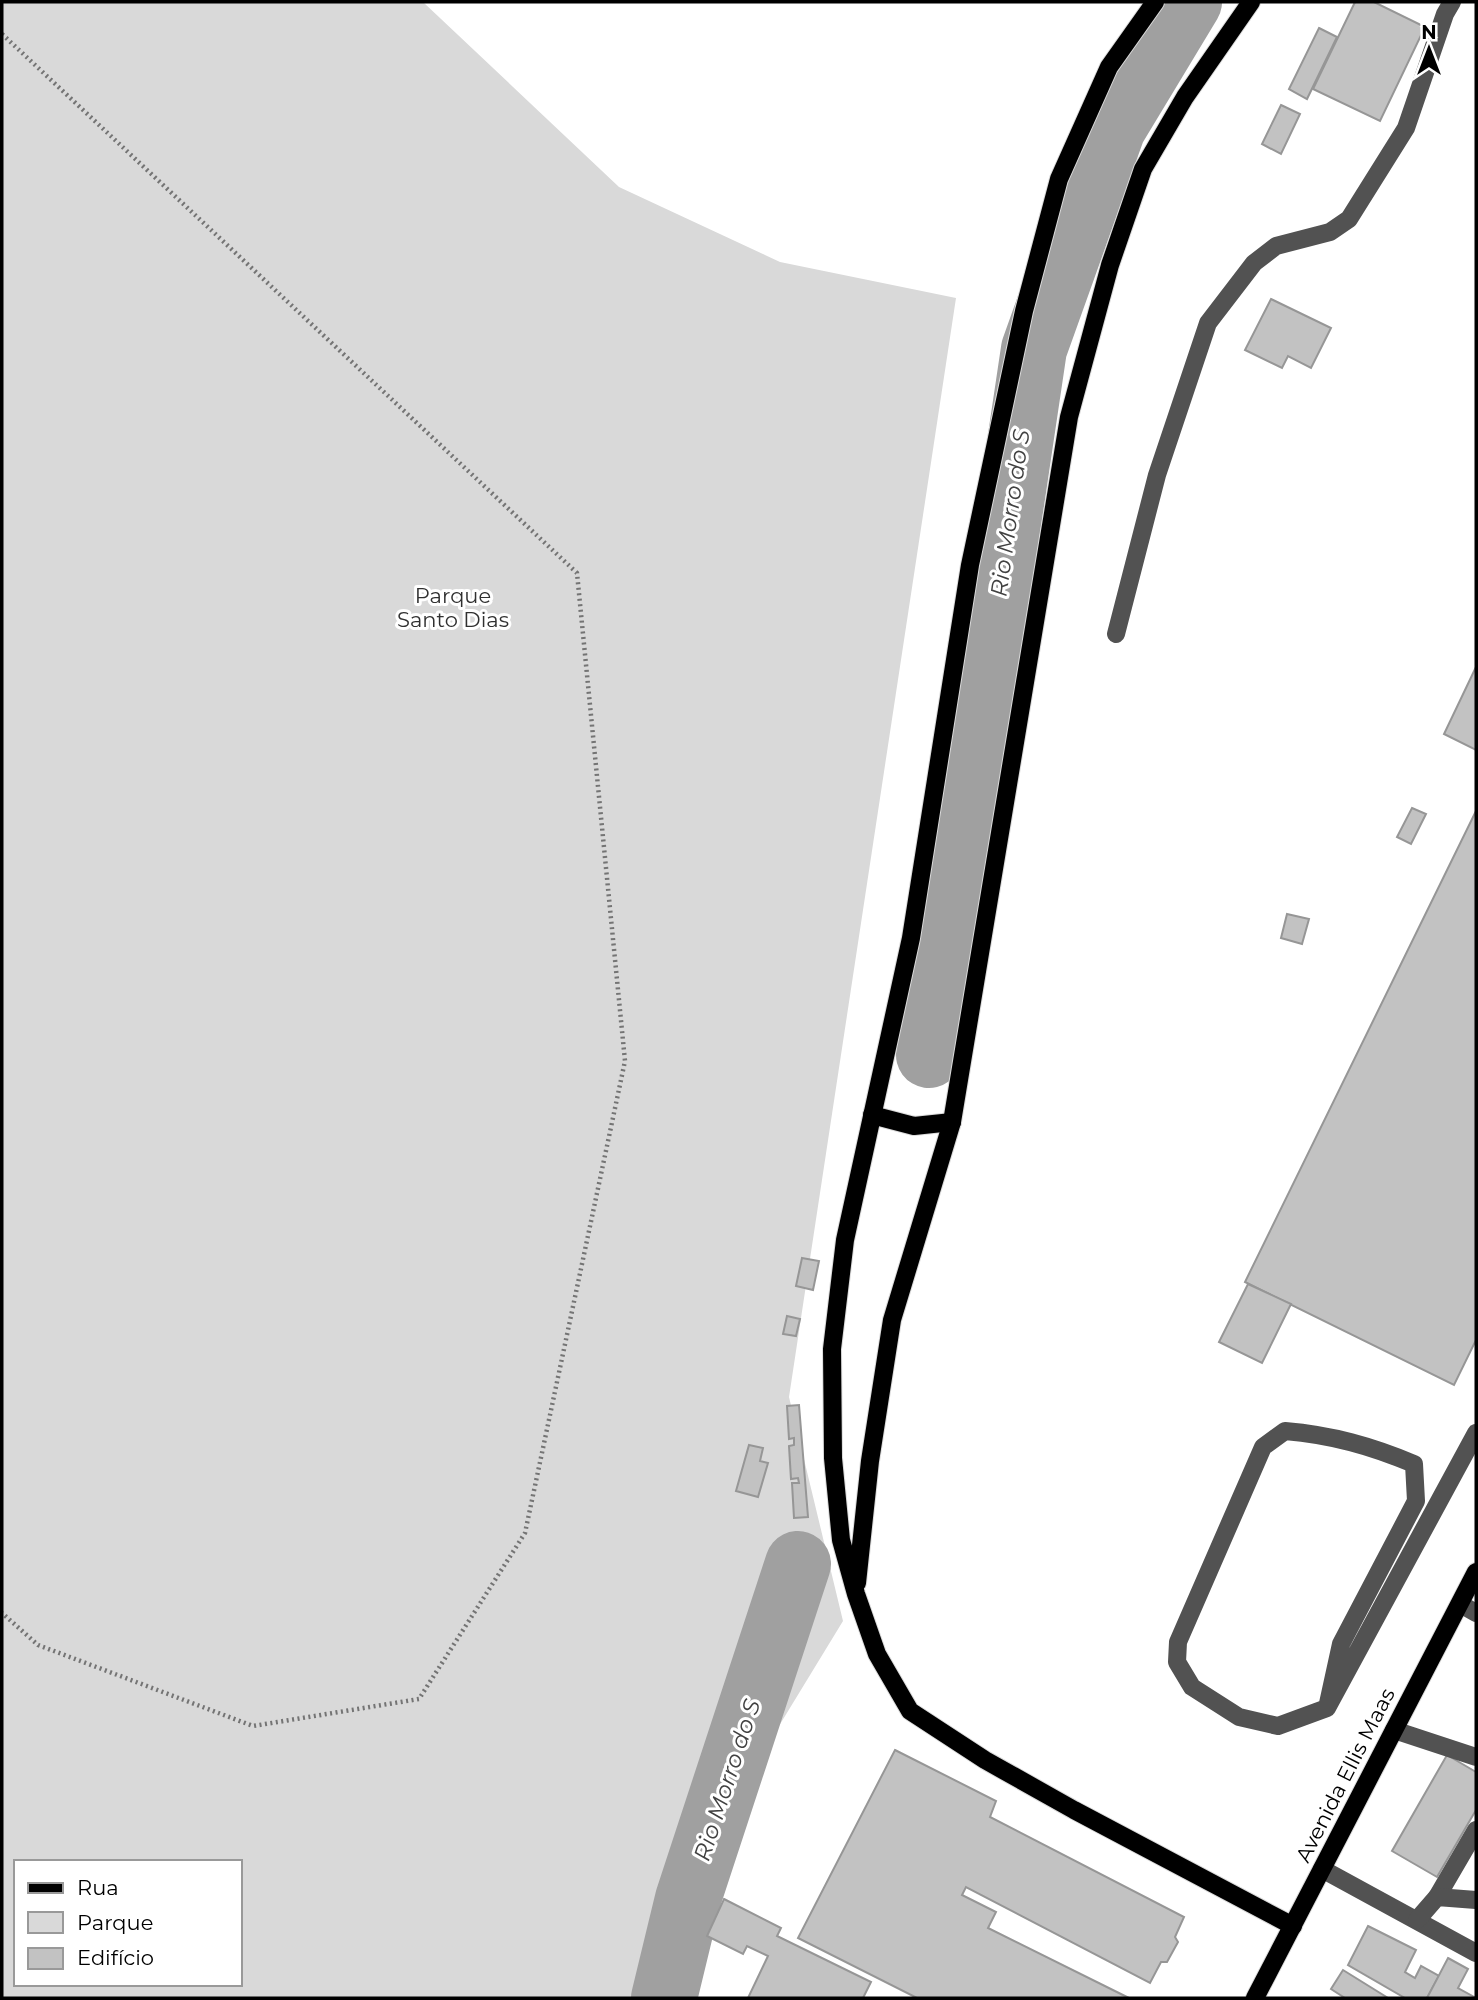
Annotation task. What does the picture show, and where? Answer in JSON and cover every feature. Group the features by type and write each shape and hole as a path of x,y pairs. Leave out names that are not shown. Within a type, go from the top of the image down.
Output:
{"main road":[{"path":"1154,2 1109,67 1059,179 1038,252 970,565 911,938 845,1240 832,1349 833,1458 841,1540 856,1594 877,1654 910,1711 985,1760 1293,1926"},
{"path":"856,1594 870,1461 892,1320 952,1122 1069,417 1110,265 1143,169 1185,97 1251,2"},
{"path":"872,1115 914,1126 952,1122"},
{"name":"Avenida Ellis Maas","path":"1255,1998 1476,1572"}],"street":[{"path":"1116,634 1157,475 1208,323 1254,263 1276,246 1330,232 1349,219 1406,128 1445,14 1452,2"},
{"path":"1327,1707 1341,1644 1416,1501 1418,1485 1414,1464 1384,1451 1324,1435 1285,1431 1263,1447 1178,1642 1177,1662 1192,1687 1239,1717 1278,1726 1327,1707 1476,1433"},
{"path":"1460,1604 1476,1612"},
{"path":"1394,1730 1476,1757"},
{"path":"1417,1920 1437,1897 1476,1830"},
{"path":"1322,1869 1476,1953"},
{"path":"1437,1897 1476,1900"},
{"path":"1417,1920 1476,1943"}],"path":[{"path":"2,34 577,573 625,1061 526,1534 419,1699 253,1726 38,1645 2,1613"}],"green space":[{"name":"Parque Santo Dias","path":"2,2 423,2 619,187 780,262 956,298 789,1397 843,1621 682,1885 658,1998 2,1998"}],"building":[{"path":"1355,2 1374,2 1425,27 1380,121 1313,89"},
{"path":"1319,28 1337,37 1307,99 1289,89"},
{"path":"1281,105 1300,114 1281,154 1262,144"},
{"path":"1271,299 1331,328 1311,368 1288,356 1282,368 1245,350"},
{"path":"1476,667 1476,750 1444,734"},
{"path":"1412,808 1426,814 1411,844 1397,837"},
{"path":"1476,811 1476,1340 1454,1385 1245,1282"},
{"path":"1287,914 1309,919 1302,944 1281,938"},
{"path":"802,1258 819,1261 813,1290 796,1286"},
{"path":"1248,1284 1291,1304 1262,1363 1219,1342"},
{"path":"787,1316 800,1319 796,1336 783,1334"},
{"path":"799,1405 808,1517 794,1518 792,1483 799,1483 798,1478 791,1479 789,1446 794,1445 794,1438 789,1439 787,1406"},
{"path":"749,1445 763,1448 760,1461 768,1463 758,1497 736,1491"},
{"path":"895,1750 996,1801 990,1817 1184,1917 1175,1937 1178,1942 1167,1962 1161,1962 1150,1983 966,1887 962,1895 996,1912 988,1928 1129,1998 917,1998 798,1938"},
{"path":"1447,1755 1476,1772 1476,1810 1437,1877 1392,1851"},
{"path":"724,1899 781,1928 777,1936 871,1982 863,1998 748,1998 768,1956 747,1946 743,1954 707,1936"},
{"path":"1368,1926 1416,1950 1405,1972 1415,1978 1421,1966 1439,1976 1427,1998 1405,1998 1348,1965"},
{"path":"1448,1958 1468,1969 1458,1988 1476,1998 1427,1998"},
{"path":"1343,1970 1388,1998 1345,1998 1331,1989"}],"waterway":[{"name":"Rio Morro do S","path":"929,1055 1034,349 1113,128 1189,2"},
{"name":"Rio Morro do S","path":"664,1998 688,1899 798,1564"}]}
